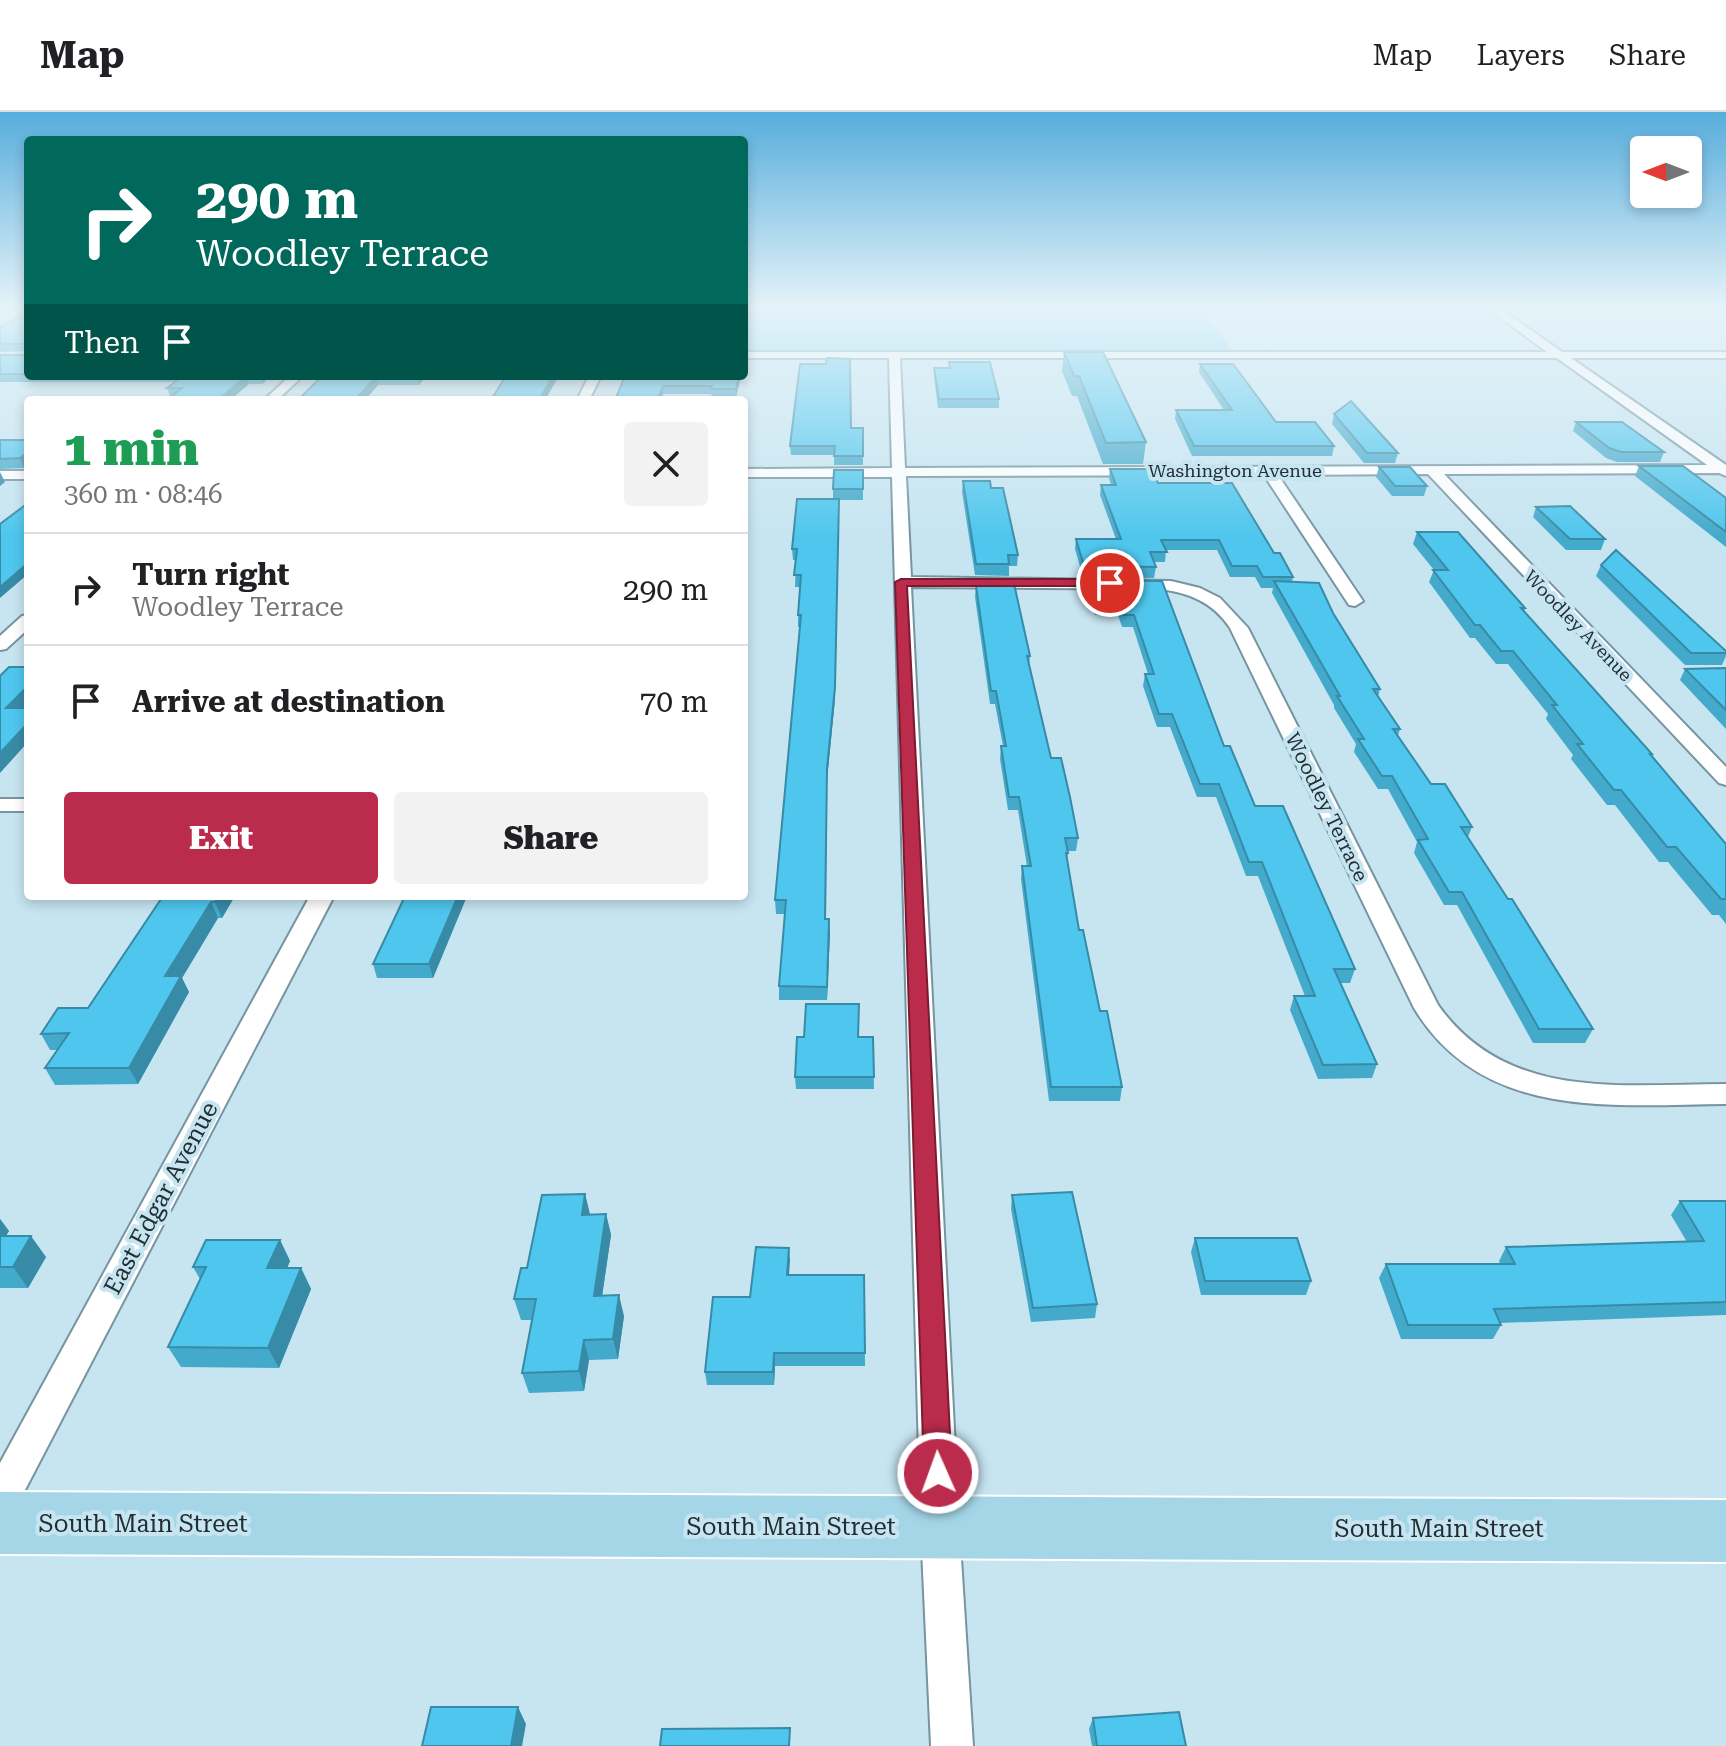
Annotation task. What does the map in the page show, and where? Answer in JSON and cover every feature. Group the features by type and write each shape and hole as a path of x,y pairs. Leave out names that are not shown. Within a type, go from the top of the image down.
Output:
{"main road":[{"name":"South Main Street","path":"0,1523 1726,1531"}],"street":[{"path":"895,384 940,1527 952,1746"},
{"path":"1601,384 1725,470"},
{"path":"1268,470 1355,601"},
{"name":"Woodley Avenue","path":"1432,470 1726,779"},
{"name":"Washington Avenue","path":"748,473 1725,470"},
{"path":"0,475 24,475"},
{"name":"Woodley Terrace","path":"901,582 1158,584 1189,589 1223,605 1239,628 1407,972 1438,1024 1469,1057 1518,1081 1556,1090 1726,1094"},
{"path":"0,645 24,624"},
{"path":"0,805 24,805"},
{"name":"East Edgar Avenue","path":"0,1500 320,900"}],"building":[{"path":"172,384 236,384 223,396 172,396 182,388 167,388"},
{"path":"314,384 369,384 359,396 302,396"},
{"path":"501,384 548,384 541,396 494,396"},
{"path":"622,384 737,384 736,389 663,386 659,396 617,396"},
{"path":"798,384 850,384 851,428 863,428 863,456 834,456 835,446 790,446"},
{"path":"937,384 995,384 999,399 939,399"},
{"path":"1082,384 1118,384 1146,442 1106,443"},
{"path":"1214,384 1248,384 1276,422 1315,422 1334,446 1194,446 1176,410 1232,410"},
{"path":"1351,401 1398,453 1367,453 1334,414"},
{"path":"1576,422 1622,422 1664,452 1621,452 1609,448"},
{"path":"0,440 24,440 24,455 0,459"},
{"path":"1639,466 1683,466 1726,498 1726,532"},
{"path":"1379,467 1410,467 1427,486 1395,486"},
{"path":"1110,469 1151,469 1158,483 1232,483 1274,553 1280,553 1293,577 1263,577 1257,566 1232,566 1219,540 1161,540 1167,552 1150,552 1156,567 1084,566 1076,539 1121,539 1101,485 1116,485"},
{"path":"834,470 863,470 863,489 833,489"},
{"path":"963,481 990,481 991,488 1003,488 1018,555 1008,555 1009,564 976,564"},
{"path":"797,499 839,499 835,687 827,768 827,987 779,986 786,900 775,900 801,615 798,615 801,575 794,575 797,549 792,549"},
{"path":"24,506 24,566 0,587 0,524"},
{"path":"1570,506 1605,539 1570,539 1536,507"},
{"path":"1417,532 1458,532 1525,608 1521,608 1652,754 1726,844 1726,899 1721,899 1676,847 1667,847 1621,790 1614,790 1577,744 1583,744 1552,705 1557,705 1513,651 1501,651 1480,625 1475,625 1433,570 1448,570"},
{"path":"1616,550 1726,653 1691,653 1601,565"},
{"path":"979,579 1013,579 1051,758 1061,758 1070,797 1078,838 1065,838 1066,853 1079,930 1083,930 1100,1011 1107,1011 1122,1087 1051,1087 1022,866 1031,866 1019,797 1009,797 1001,746 1006,746 996,691 991,691 976,586 980,586"},
{"path":"1089,580 1162,581 1224,746 1230,746 1255,806 1283,806 1355,969 1334,969 1377,1064 1323,1065 1294,996 1315,996 1262,862 1249,862 1219,784 1200,784 1172,714 1159,714 1145,674 1154,674 1134,615 1123,615 1119,603 1096,603"},
{"path":"1274,581 1319,583 1333,613 1380,689 1373,689 1400,729 1393,729 1431,784 1445,784 1472,827 1461,827 1508,899 1512,899 1593,1029 1539,1029 1462,892 1449,892 1418,840 1428,839 1392,776 1382,776 1358,739 1364,739"},
{"path":"9,667 24,667 24,690 6,708 24,708 24,727 0,753 0,676"},
{"path":"1726,668 1726,710 1685,669"},
{"path":"160,900 216,900 211,902 165,976 181,976 129,1068 45,1068 69,1033 41,1034 58,1008 88,1008"},
{"path":"403,900 456,900 429,964 373,964"},
{"path":"806,1004 859,1004 858,1037 873,1037 874,1077 795,1077 797,1037 804,1037"},
{"path":"1072,1192 1097,1304 1033,1308 1012,1195"},
{"path":"585,1194 582,1215 606,1214 594,1296 619,1295 613,1339 584,1340 579,1371 522,1373 536,1299 514,1299 521,1268 527,1268 542,1195"},
{"path":"1680,1201 1726,1201 1726,1302 1494,1309 1501,1325 1408,1325 1386,1264 1515,1264 1506,1247 1704,1241"},
{"path":"0,1236 31,1236 13,1267 0,1267"},
{"path":"1195,1238 1297,1238 1311,1281 1205,1281"},
{"path":"206,1240 280,1240 267,1268 301,1268 268,1348 168,1347 206,1267 193,1267"},
{"path":"756,1247 789,1248 787,1275 864,1275 865,1353 774,1353 773,1372 705,1372 713,1297 750,1297"},
{"path":"431,1707 518,1707 511,1746 422,1746"},
{"path":"1179,1712 1186,1746 1097,1746 1093,1718"},
{"path":"790,1728 789,1746 660,1746 662,1729"}],"route":[{"path":"938,1473 901,582 1110,583"}]}
